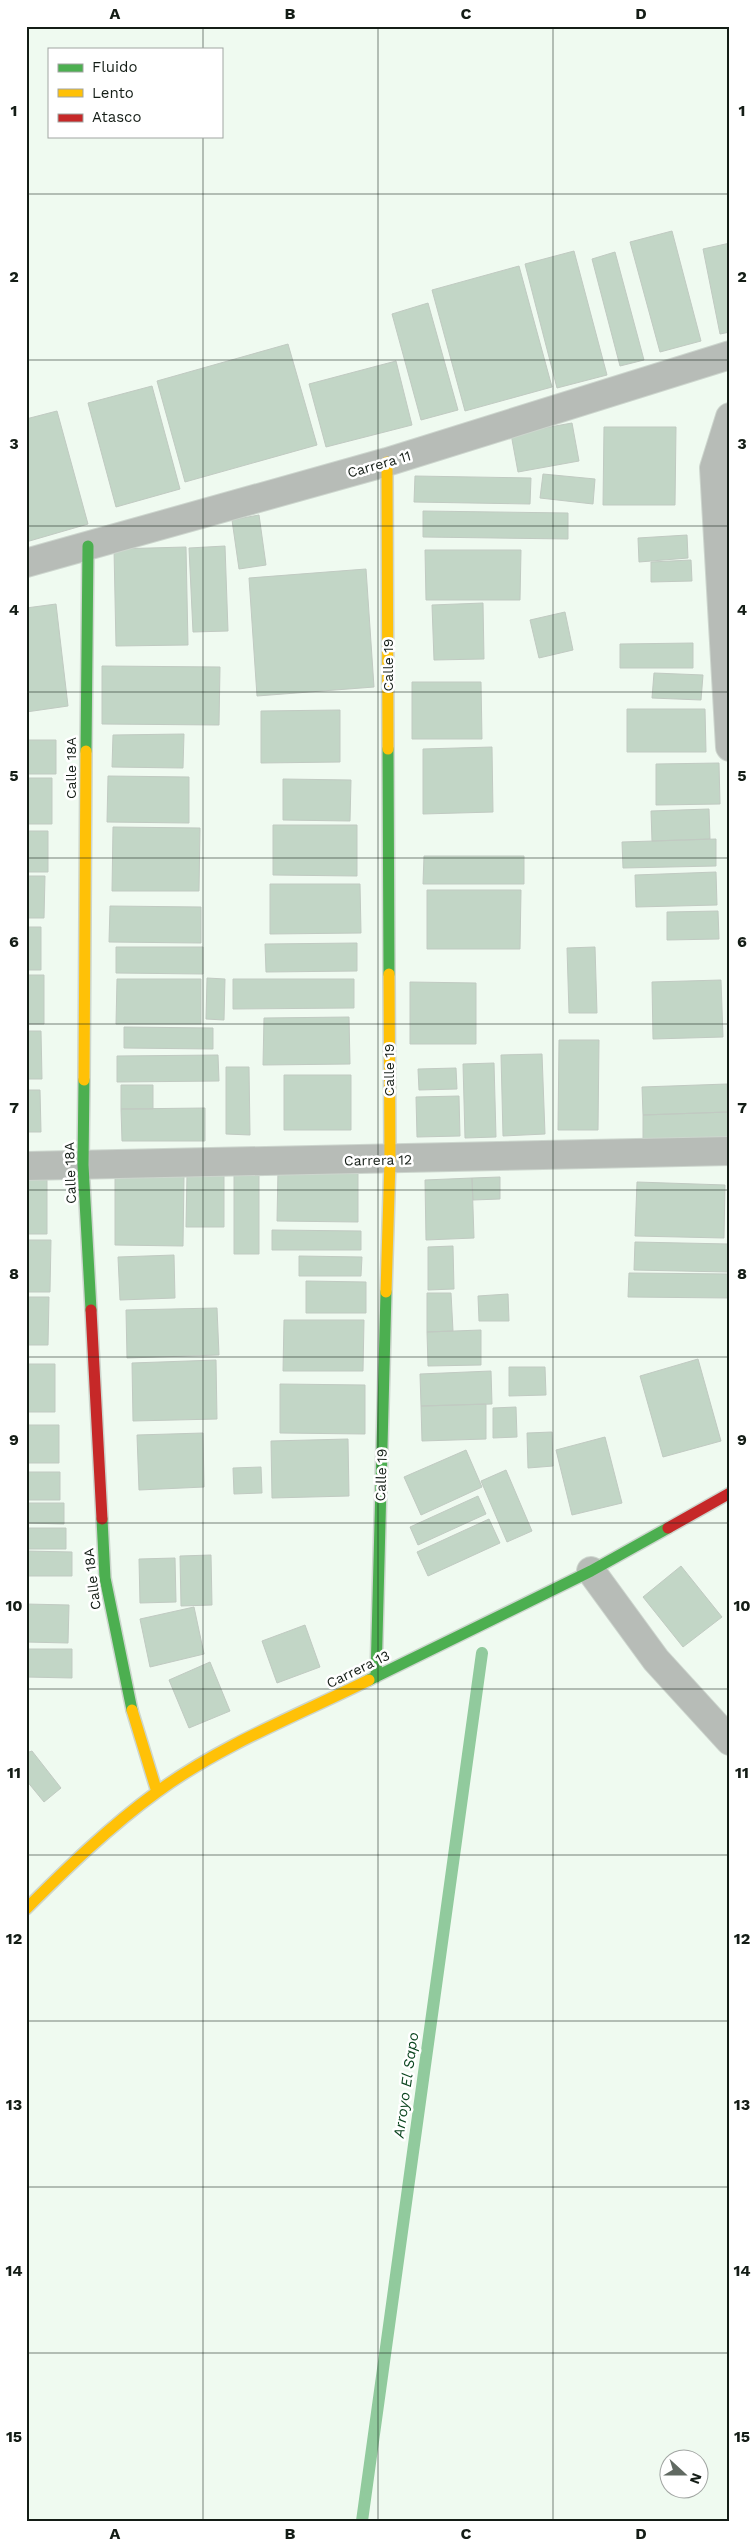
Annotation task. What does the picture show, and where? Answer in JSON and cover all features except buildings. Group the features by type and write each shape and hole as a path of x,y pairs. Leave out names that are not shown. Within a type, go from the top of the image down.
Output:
{"street":[{"name":"Carrera 11","path":"26,563 387,462 730,355"},
{"path":"730,417 714,468 730,747"},
{"name":"Calle 19","path":"376,1677 390,1160 387,462"},
{"name":"Calle 18A","path":"88,546 83,1165 105,1578 129,1701 157,1792"},
{"name":"Carrera 12","path":"26,1166 390,1160 730,1151"},
{"name":"Carrera 13","path":"26,1909 77,1858 157,1792 225,1750 591,1571 730,1493"},
{"path":"591,1571 656,1660 730,1740"}],"waterway":[{"name":"Arroyo El Sapo","path":"362,2521 482,1653"}],"traffic: fast":[{"path":"86,751 88,546"},
{"path":"388,749 389,974"},
{"path":"84,1080 83,1165 91,1310"},
{"path":"376,1677 386,1292"},
{"path":"102,1519 105,1578 132,1710"},
{"path":"369,1680 591,1571 668,1528"}],"traffic: slow":[{"path":"387,462 388,749"},
{"path":"84,1080 86,751"},
{"path":"386,1292 390,1160 389,974"},
{"path":"26,1909 105,1834 139,1805 182,1775 233,1745 369,1680"},
{"path":"132,1710 157,1792"}],"traffic: jam":[{"path":"91,1310 102,1519"},
{"path":"668,1528 730,1493"}]}
